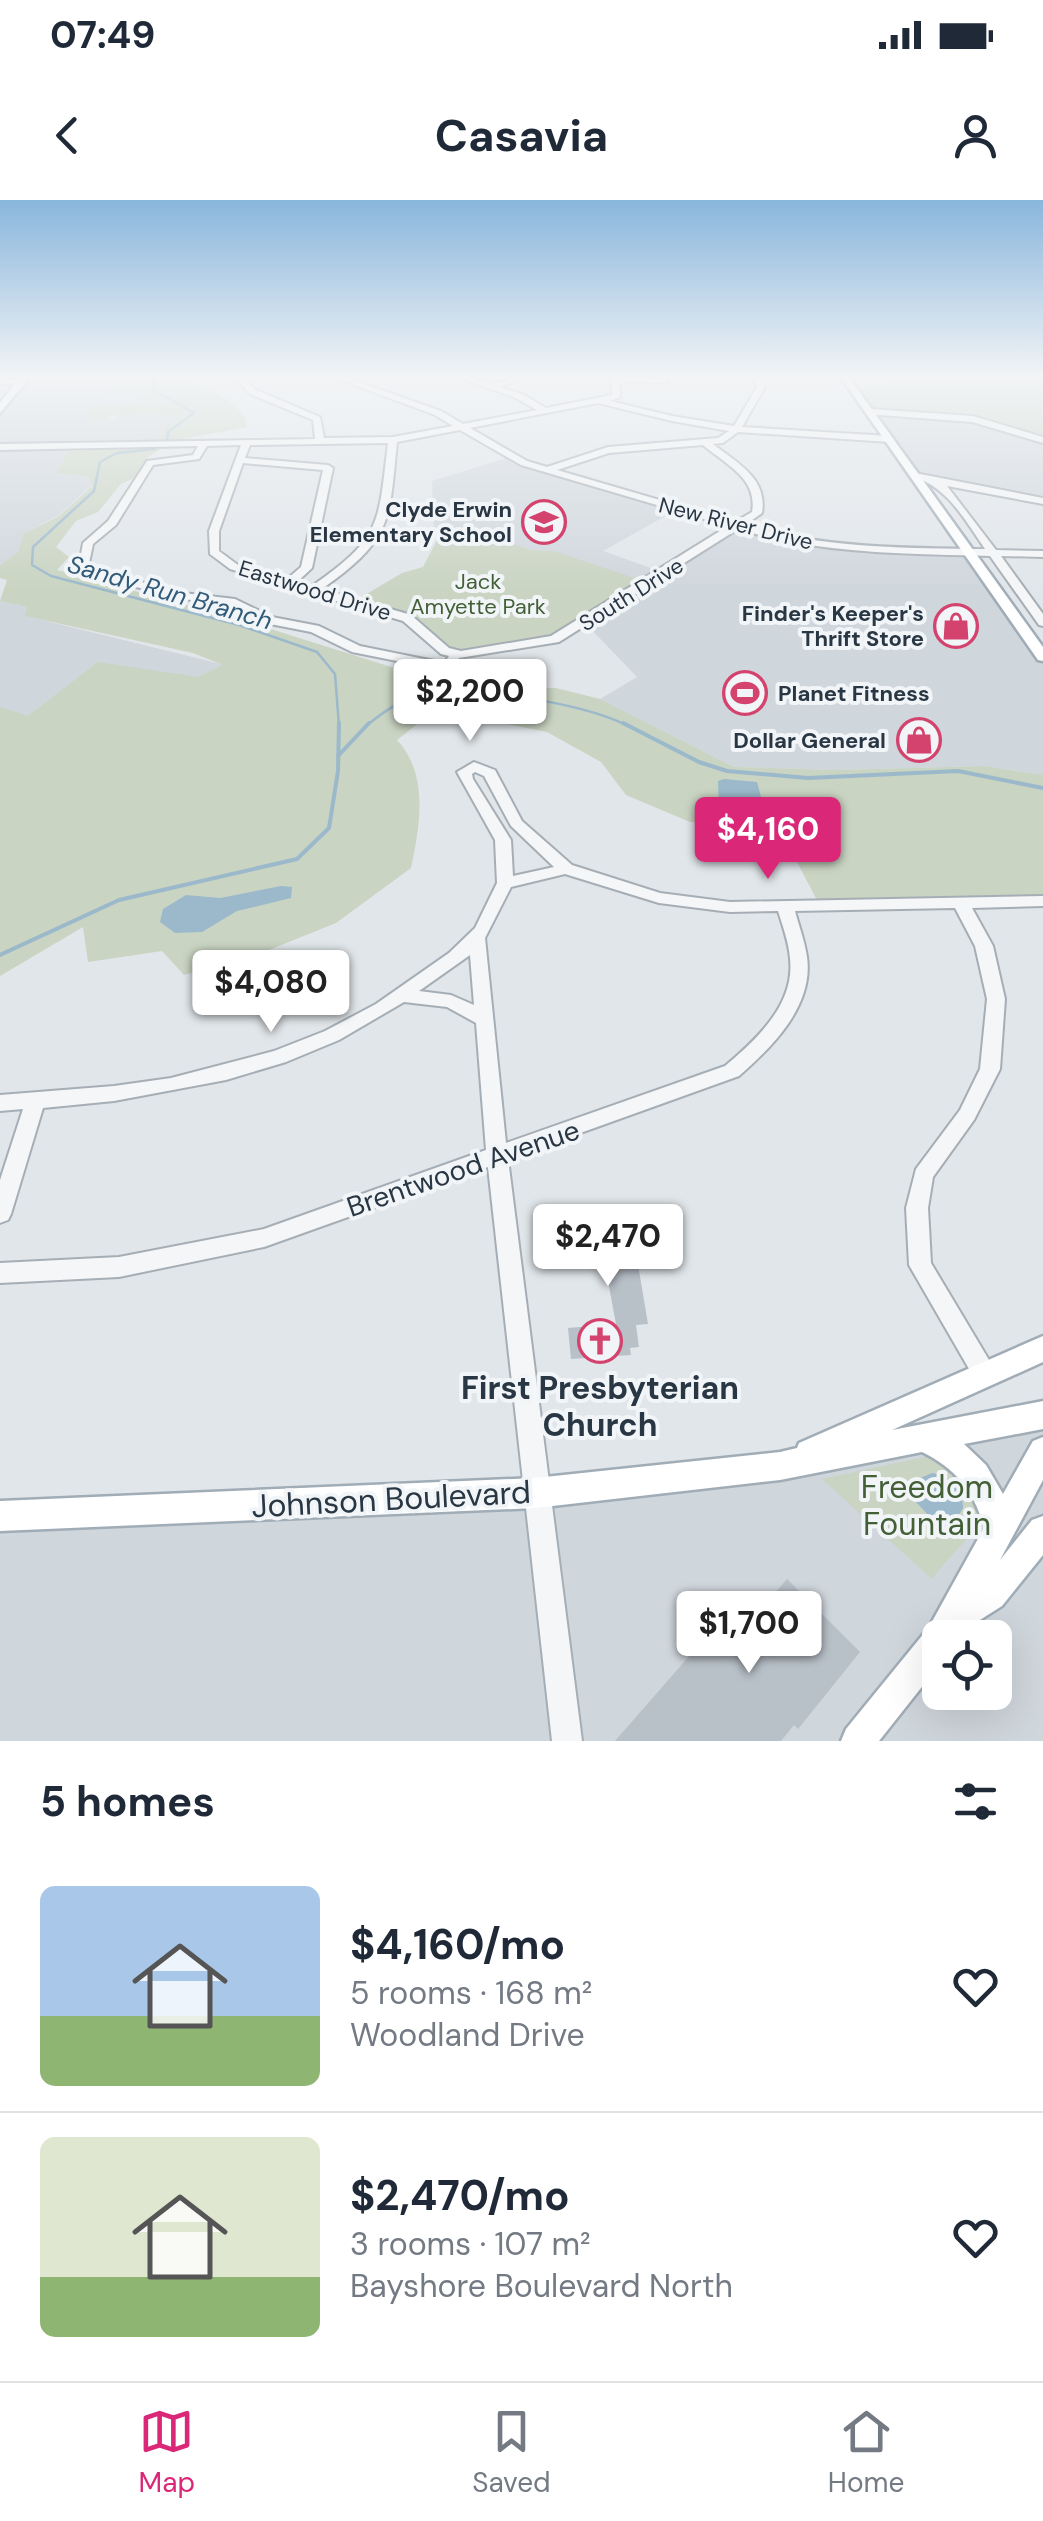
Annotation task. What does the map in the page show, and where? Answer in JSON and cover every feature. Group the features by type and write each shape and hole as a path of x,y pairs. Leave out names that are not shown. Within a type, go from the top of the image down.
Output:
{"main road":[{"path":"894,448 1043,658"},
{"name":"Johnson Boulevard","path":"780,1466 1043,1349"},
{"name":"Johnson Boulevard","path":"0,1516 535,1493 780,1466 1043,1415"},
{"path":"928,1440 952,1450 979,1475 1000,1530"},
{"path":"951,1620 1043,1450"},
{"path":"959,1620 991,1595 1043,1532"},
{"path":"858,1741 922,1660"}],"street":[{"name":"South Drive","path":"202,448 196,457 150,463 112,522 88,544 82,570 183,596 230,601 269,620 315,629 356,649 393,659 447,666 458,655 555,640 738,526"},
{"name":"Eastwood Drive","path":"244,448 214,532 214,552 234,567 406,618 446,651 458,655"},
{"path":"314,590 364,553 385,520 392,448"},
{"name":"New River Drive","path":"497,448 546,470 738,526 851,549 1043,554"},
{"path":"546,470 608,450 642,448"},
{"path":"712,448 758,486 762,498 757,513 738,526"},
{"path":"240,460 328,468 306,568 288,583"},
{"path":"913,474 1043,501"},
{"path":"936,481 950,493 1043,622"},
{"path":"0,1102 153,1092 267,1062 340,1032 404,996 476,939 506,883 503,840 466,780 464,772 474,766 490,772 516,823 566,870 659,898 730,907 1043,902"},
{"path":"506,883 566,870"},
{"path":"961,903 984,946 996,999 990,1069 967,1115 922,1175 916,1208 920,1265 984,1373"},
{"name":"Brentwood Avenue","path":"0,1273 119,1267 264,1238 716,1077 762,1047 797,990 800,962 785,904"},
{"path":"476,939 535,1493 567,1741"},
{"path":"404,996 451,1001 484,1019"},
{"path":"0,1214 35,1101"}],"shaded area":[{"path":"0,448 71,448 55,473 90,477 92,485 59,515 23,534 18,552 0,565"},
{"path":"895,448 1043,448 1043,496 913,474"},
{"path":"510,457 678,509 603,551 665,573 738,527 813,543 968,554 1043,658 1043,775 984,766 837,770 734,767 600,699 637,677 585,623 554,551 532,550 485,534 434,535 432,481"},
{"path":"0,601 27,607 26,616 225,665 0,839"},
{"path":"1043,1415 1043,1741 0,1741 0,1516 535,1493"}],"green space":[{"path":"163,448 148,457 137,477 121,484 98,512 76,521 56,547 69,557 57,570 242,620 439,682 496,689 556,688 600,699 734,767 837,770 984,766 1043,775 1043,901 819,904 785,839 746,821 690,822 626,795 601,762 547,732 435,710 397,740 414,768 418,784 419,818 411,868 336,923 254,956 184,975 162,951 88,962 83,927 0,976 0,707 28,716 98,662 198,677 223,665 193,653 25,616 27,607 0,601 7,580 0,578 0,565 18,552 23,534 59,516 92,486 90,477 55,473 69,451"},
{"name":"Jack Amyette Park","path":"485,534 532,550 554,551 649,583 555,639 461,655 445,651 406,618 355,601 402,573 423,567 439,536"},
{"name":"Freedom Fountain","path":"934,1455 957,1472 977,1510 972,1532 932,1579 822,1479"}],"water":[{"path":"718,781 757,782 764,808 719,807"},
{"path":"292,887 291,898 237,911 202,932 175,933 160,922 163,909 186,895 220,898"},
{"path":"932,1473 950,1480 958,1489 963,1508 956,1520 933,1520 915,1501 918,1479"}],"building":[{"name":"First Presbyterian Church","path":"631,1223 648,1324 636,1325 639,1347 630,1348 631,1355 571,1359 568,1328 616,1324 604,1260 561,1258 557,1229"},
{"path":"787,1579 860,1652 798,1729 794,1725 781,1741 615,1741 713,1629 702,1618 719,1599 746,1627"}],"waterway":[{"name":"Sandy Run Branch","path":"155,449 117,453 100,462 94,491 33,547 32,565 51,576 239,625 317,652 335,674 339,725"},
{"path":"367,726 398,704 420,697 480,694 548,702 628,726"},
{"path":"623,723 699,762 727,771 808,778 958,771 1043,788"},
{"name":"Sandy Run Branch","path":"338,756 339,725"},
{"path":"338,756 367,726"},
{"path":"0,955 119,900 297,859 329,828 338,756"}],"place":[{"name":"Clyde Erwin Elementary School","path":"544,522"},
{"name":"Finder's Keeper's Thrift Store","path":"956,626"},
{"name":"Planet Fitness","path":"745,693"},
{"name":"Dollar General","path":"919,740"},
{"name":"First Presbyterian Church","path":"600,1341"}]}
